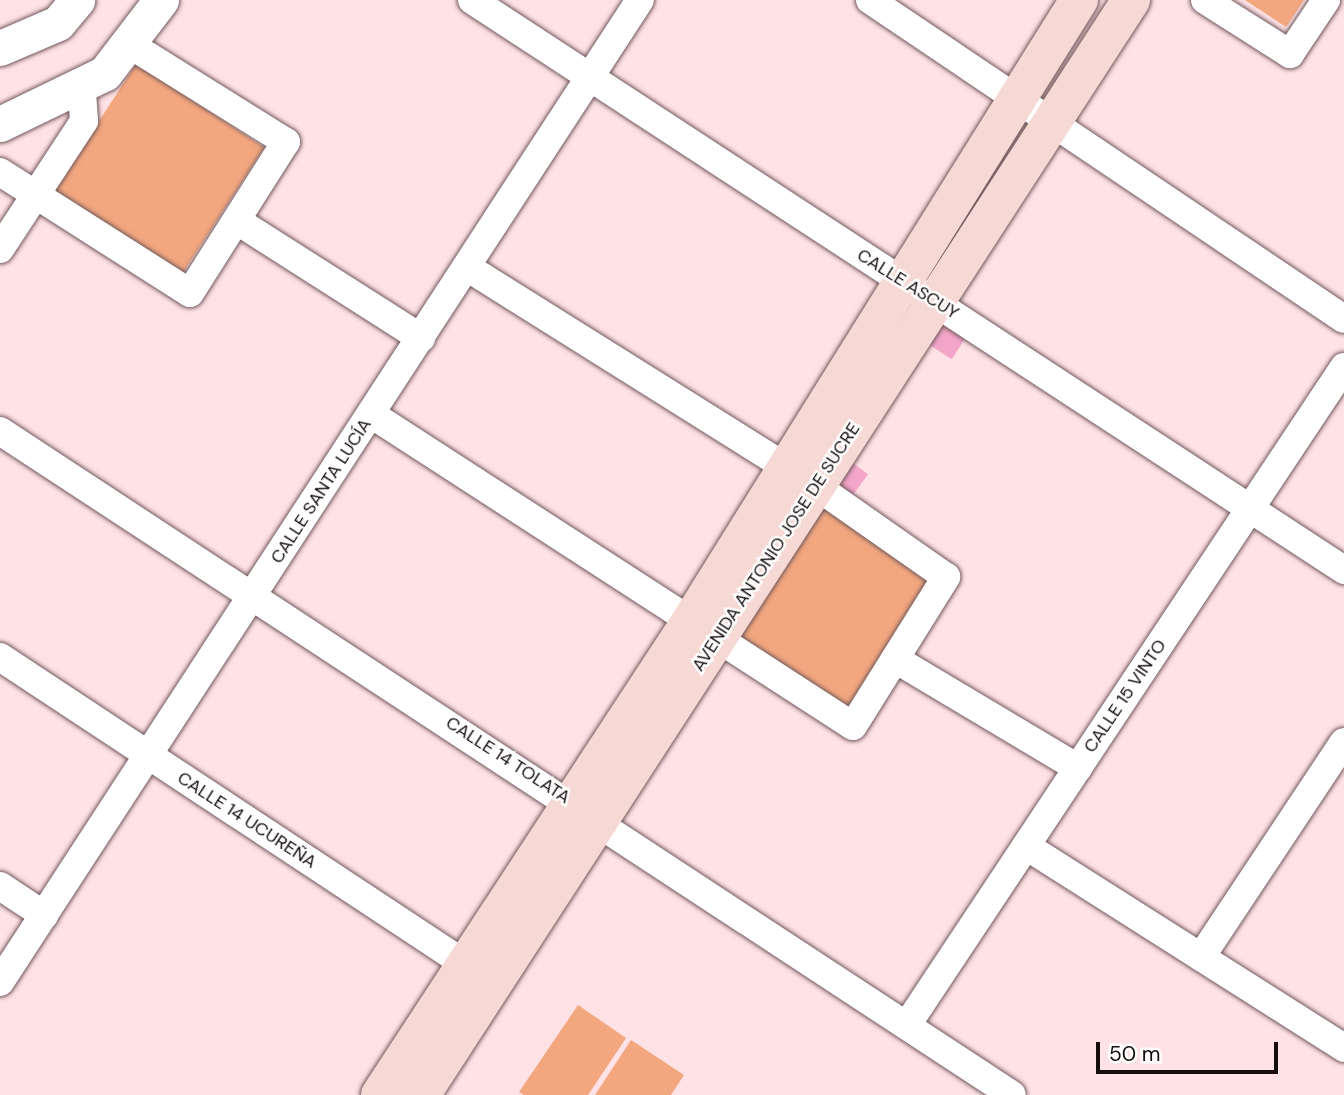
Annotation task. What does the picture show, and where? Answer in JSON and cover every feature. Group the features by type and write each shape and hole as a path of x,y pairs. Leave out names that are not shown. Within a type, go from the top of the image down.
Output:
{"main road":[{"name":"AVENIDA ANTONIO JOSE DE SUCRE","path":"380,1095 480,973 705,629 800,477 900,281 1079,0"},
{"name":"AVENIDA ANTONIO JOSE DE SUCRE","path":"800,477 938,302 1131,0"},
{"name":"AVENIDA ANTONIO JOSE DE SUCRE","path":"421,1095 480,973"}],"street":[{"path":"0,48 58,23 77,0"},
{"path":"0,124 82,90 131,45 161,0"},
{"name":"CALLE ASCUY","path":"472,0 900,281 938,302 1344,570"},
{"name":"CALLE SANTA LUCÍA","path":"0,982 640,0"},
{"path":"870,0 1344,319"},
{"path":"1205,0 1290,54 1326,0"},
{"path":"0,172 190,293 239,222 286,142 131,45"},
{"path":"0,249 84,121 82,90"},
{"path":"239,222 421,338"},
{"path":"371,414 853,726 946,577 800,477 467,267"},
{"name":"CALLE 15 VINTO","path":"907,1025 1344,367"},
{"name":"CALLE 14 TOLATA","path":"0,431 254,594 1012,1095"},
{"name":"CALLE 14 UCUREÑA","path":"0,657 480,973"},
{"path":"895,659 1078,768"},
{"path":"1201,957 1344,741"},
{"path":"1026,846 1344,1048"},
{"path":"0,886 44,915"}],"shaded area":[{"path":"1245,0 1304,0 1286,27"},
{"path":"136,64 264,147 182,274 54,191"},
{"path":"820,505 937,581 850,715 733,639"},
{"path":"578,1005 626,1038 588,1095 524,1095 519,1092"},
{"path":"631,1040 684,1075 671,1095 595,1095"}],"building":[{"path":"942,310 971,329 952,359 922,340"},
{"path":"843,456 868,474 847,503 822,485"}]}
